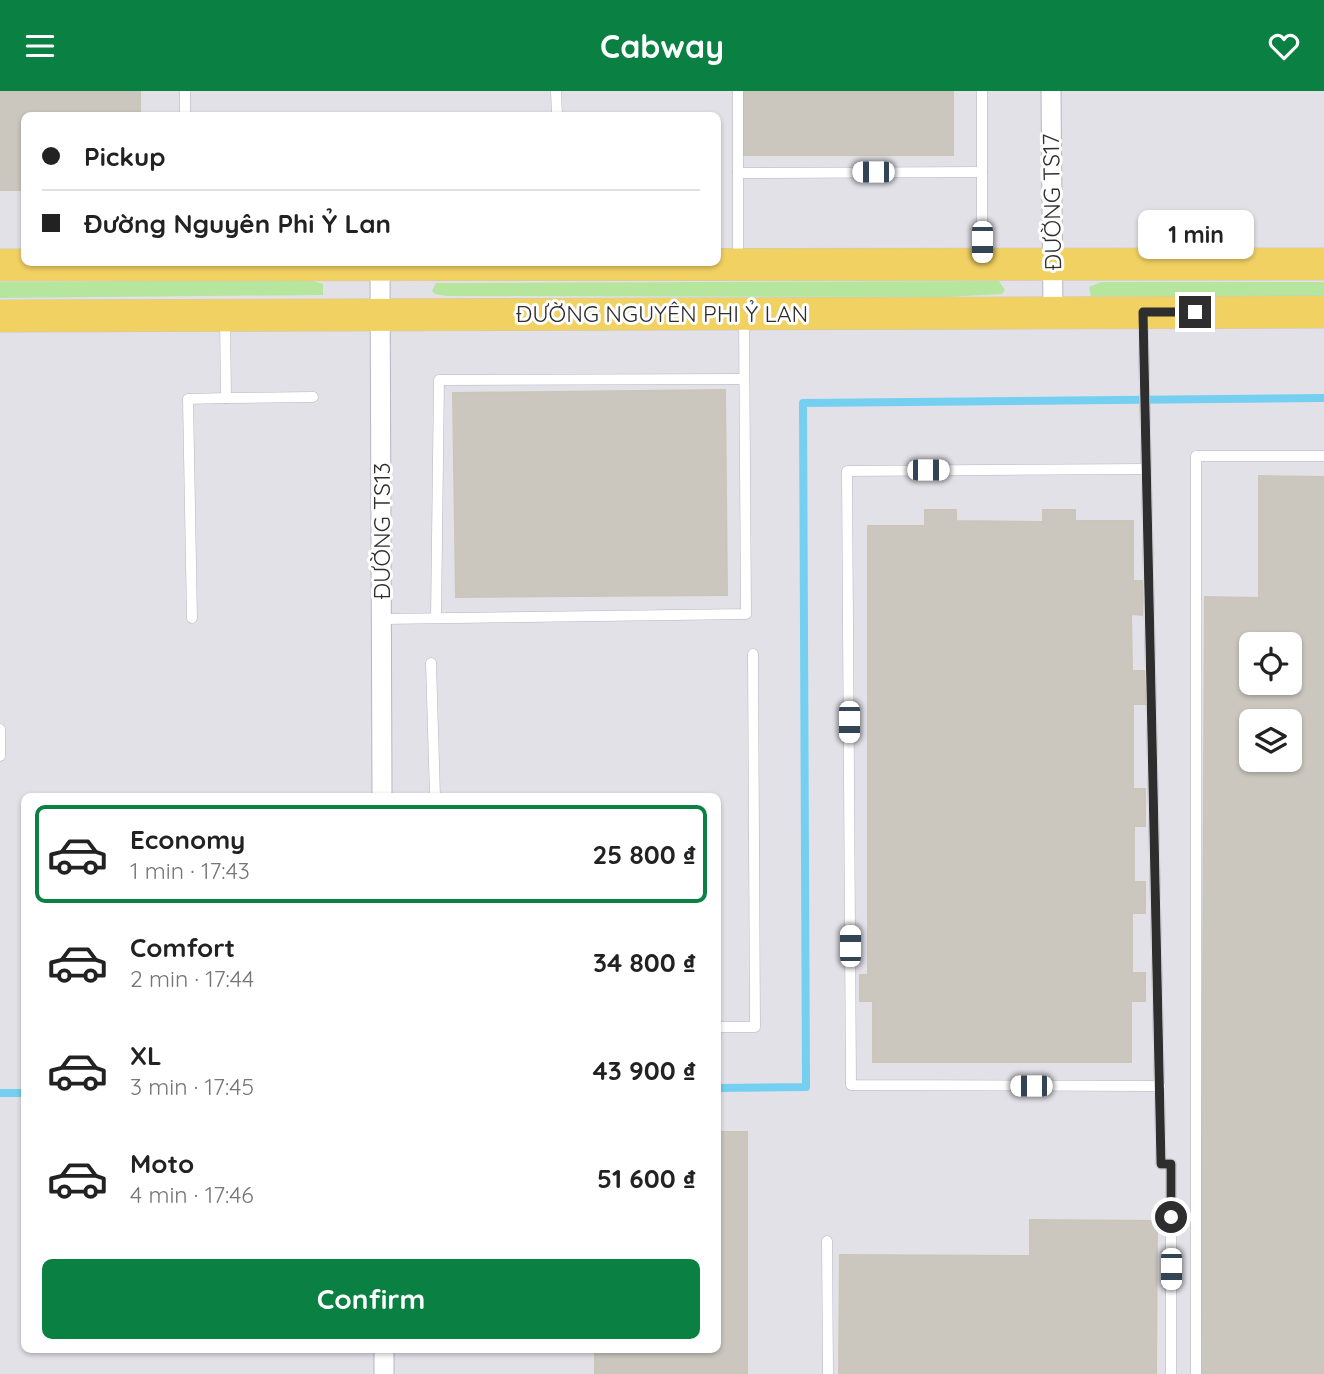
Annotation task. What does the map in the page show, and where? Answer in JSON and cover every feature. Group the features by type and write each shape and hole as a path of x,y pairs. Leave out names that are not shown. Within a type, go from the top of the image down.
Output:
{"main road":[{"path":"721,265 1324,264"},
{"path":"0,265 21,265"},
{"name":"ĐƯỜNG NGUYÊN PHI Ỷ LAN","path":"0,316 1324,313"}],"street":[{"name":"ĐƯỜNG TS17","path":"1051,91 1053,313"},
{"name":"ĐƯỜNG TS13","path":"380,266 382,793"},
{"path":"384,1353 384,1374"}],"lane":[{"path":"185,112 186,91"},
{"path":"556,91 557,112"},
{"path":"738,91 738,265"},
{"path":"982,91 982,265"},
{"path":"738,173 982,172"},
{"path":"1143,312 1161,1164 1171,1164 1171,1374"},
{"path":"382,619 746,614 744,313"},
{"path":"225,315 226,398"},
{"path":"436,618 439,380 744,379"},
{"path":"192,618 188,399 313,397"},
{"path":"1196,1374 1196,456 1324,456"},
{"path":"1146,469 847,471 851,1086 1160,1086"},
{"path":"721,1027 755,1027 753,654"},
{"path":"431,663 435,793"},
{"path":"0,729 1,755"},
{"path":"827,1241 828,1374"}],"shaded area":[{"path":"0,91 1324,91 1324,1374 0,1374"}],"green space":[{"path":"310,280 323,284 323,295 0,298 0,282"},
{"path":"999,281 1005,290 1002,294 948,297 446,296 432,291 436,283"},
{"path":"1101,282 1324,282 1324,297 1091,296 1089,287"}],"building":[{"path":"0,91 140,91 140,112 21,112 21,190 0,190"},
{"path":"739,91 953,91 953,155 739,155"},
{"path":"725,390 727,595 456,597 453,393"},
{"path":"1259,476 1324,477 1324,1374 1201,1374 1205,597 1259,598"},
{"path":"925,510 956,510 956,521 1043,522 1043,510 1075,510 1075,521 1133,521 1133,581 1142,581 1142,615 1131,614 1132,671 1145,671 1145,704 1133,704 1133,789 1145,789 1145,826 1134,826 1134,882 1145,882 1145,913 1132,913 1132,973 1145,973 1145,1001 1131,1001 1131,1062 873,1062 873,1001 860,1001 860,975 868,975 868,526 925,526"},
{"path":"721,1132 747,1132 747,1374 595,1374 595,1353 721,1353"},
{"path":"1030,1220 1157,1221 1156,1374 839,1374 840,1255 1030,1256"}],"waterway":[{"path":"721,1088 806,1087 803,403 1324,398"},
{"path":"0,1093 21,1093"}],"route":[{"path":"1171,1217 1171,1164 1161,1164 1143,312 1195,312"}]}
